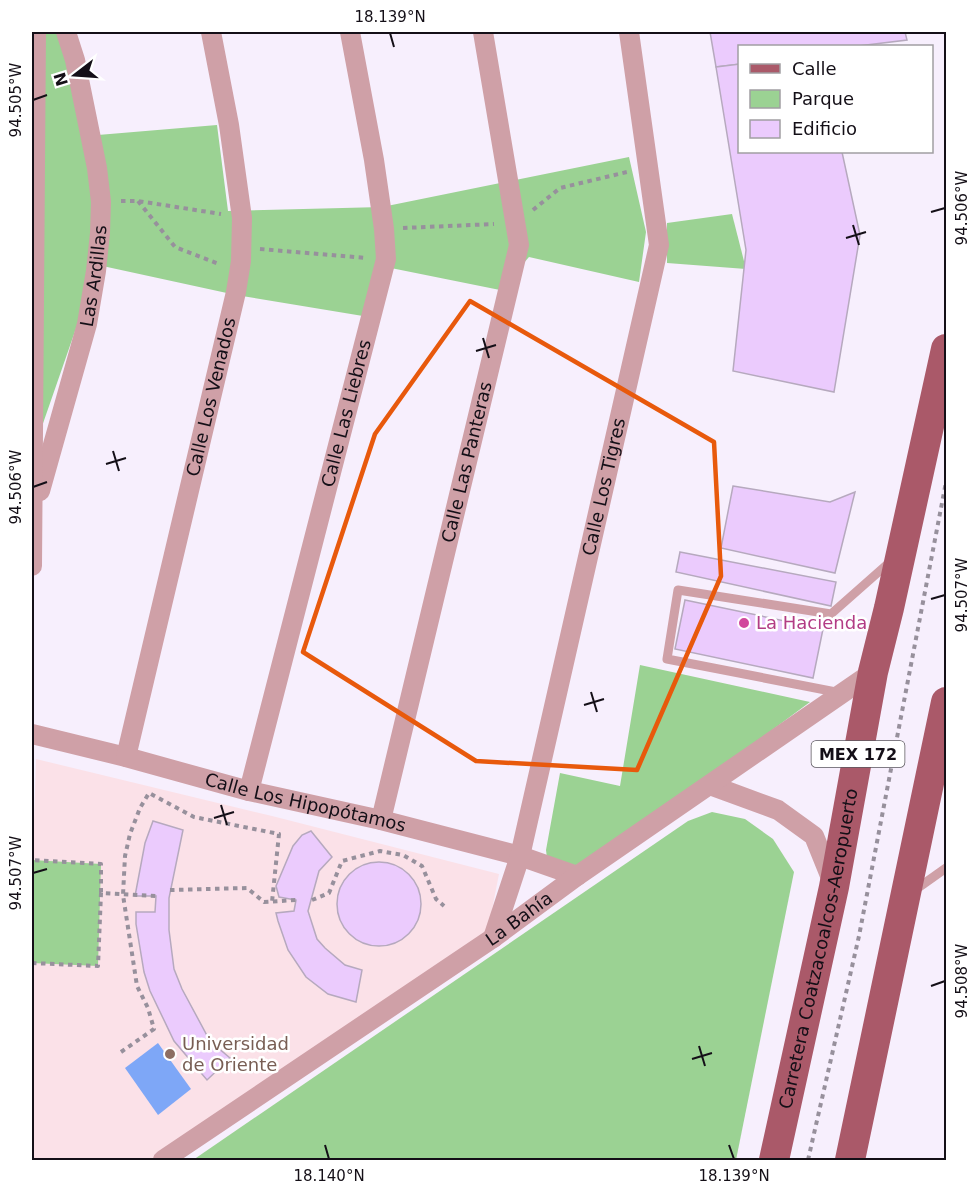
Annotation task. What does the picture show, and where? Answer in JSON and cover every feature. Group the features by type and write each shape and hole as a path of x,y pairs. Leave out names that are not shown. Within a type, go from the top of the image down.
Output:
{"main road":[{"name":"Carretera Coatzacoalcos-Aeropuerto","path":"774,1161 834,887 861,688 901,551 946,349"},
{"path":"850,1161 946,702"}],"street":[{"name":"Las Ardillas","path":"32,566 36,32"},
{"name":"Las Ardillas","path":"33,516 87,324 96,271 101,202 88,119 75,60 66,32"},
{"name":"Calle Los Venados","path":"126,757 233,304 242,248 242,218 229,125 211,32"},
{"name":"Calle Las Liebres","path":"249,791 386,259 384,229 350,32"},
{"name":"Calle Las Panteras","path":"381,820 519,245 483,32"},
{"name":"Calle Los Tigres","path":"493,938 520,856 655,266 659,235 629,32"},
{"name":"La Bahía","path":"163,1161 493,938 577,876 710,784 861,688"},
{"name":"Calle Los Hipopótamos","path":"32,734 249,791 381,820 520,856 577,876"},
{"path":"710,784 778,810 814,836 834,887"}],"lane":[{"path":"861,688 667,659 678,590 831,614 901,551"},
{"path":"906,897 946,868"}],"path":[{"path":"384,229 515,224 560,188 649,167"},
{"path":"138,201 175,247 239,272"},
{"path":"101,202 138,201 242,218"},
{"path":"242,248 386,259"},
{"path":"808,1161 859,936 946,482"},
{"path":"121,1052 154,1029 148,1008 137,986 123,895 125,856 130,834 140,808 149,793 194,817 279,834 272,902"},
{"path":"312,900 330,893 342,861 380,851 403,855 422,866 436,899 444,906"},
{"path":"32,885 32,860 101,864 98,966 32,963"},
{"path":"170,890 247,888 264,902 296,900"},
{"path":"101,893 156,896"}],"highlighted area":[{"path":"470,301 714,442 721,576 637,770 476,761 303,652 375,434"}],"shaded area":[{"name":"Universidad de Oriente","path":"36,759 499,874 488,930 152,1160 32,1160 32,884"}],"green space":[{"path":"41,32 61,32 86,136 217,125 228,211 382,207 629,157 646,232 639,282 529,257 500,290 381,266 369,317 236,295 98,265 40,432"},
{"path":"732,214 746,269 667,263 667,223"},
{"path":"640,665 810,702 583,870 547,858 546,850 560,773 620,786"},
{"path":"712,812 745,819 773,839 794,872 736,1160 193,1160 688,821"},
{"path":"32,860 101,864 98,966 32,963"}],"water":[{"path":"158,1043 191,1089 158,1115 125,1068"}],"building":[{"path":"710,32 905,32 907,40 866,45 738,45 738,64 716,67"},
{"path":"738,64 738,153 842,153 860,235 834,392 733,371 746,250 716,67"},
{"path":"733,486 830,502 855,492 835,573 721,548"},
{"path":"680,552 836,582 831,606 676,572"},
{"path":"685,600 823,629 813,678 675,649"},
{"path":"153,821 183,830 169,898 169,930 174,969 210,1041 230,1058 207,1080 174,1041 150,991 144,972 136,912 155,912 156,896 135,896 145,843"},
{"path":"311,831 332,857 319,871 308,911 317,939 325,948 345,965 362,970 356,1002 328,994 306,977 288,950 278,921 276,913 294,911 296,900 279,897 276,886 293,846 302,835"},
{"path":"371,862 387,862 403,869 414,880 421,896 418,920 409,934 387,946 371,946 355,939 344,928 337,912 337,896 344,880 355,869"}],"place":[{"name":"La Hacienda","path":"744,623"},
{"name":"Universidad de Oriente","path":"170,1054"}]}
